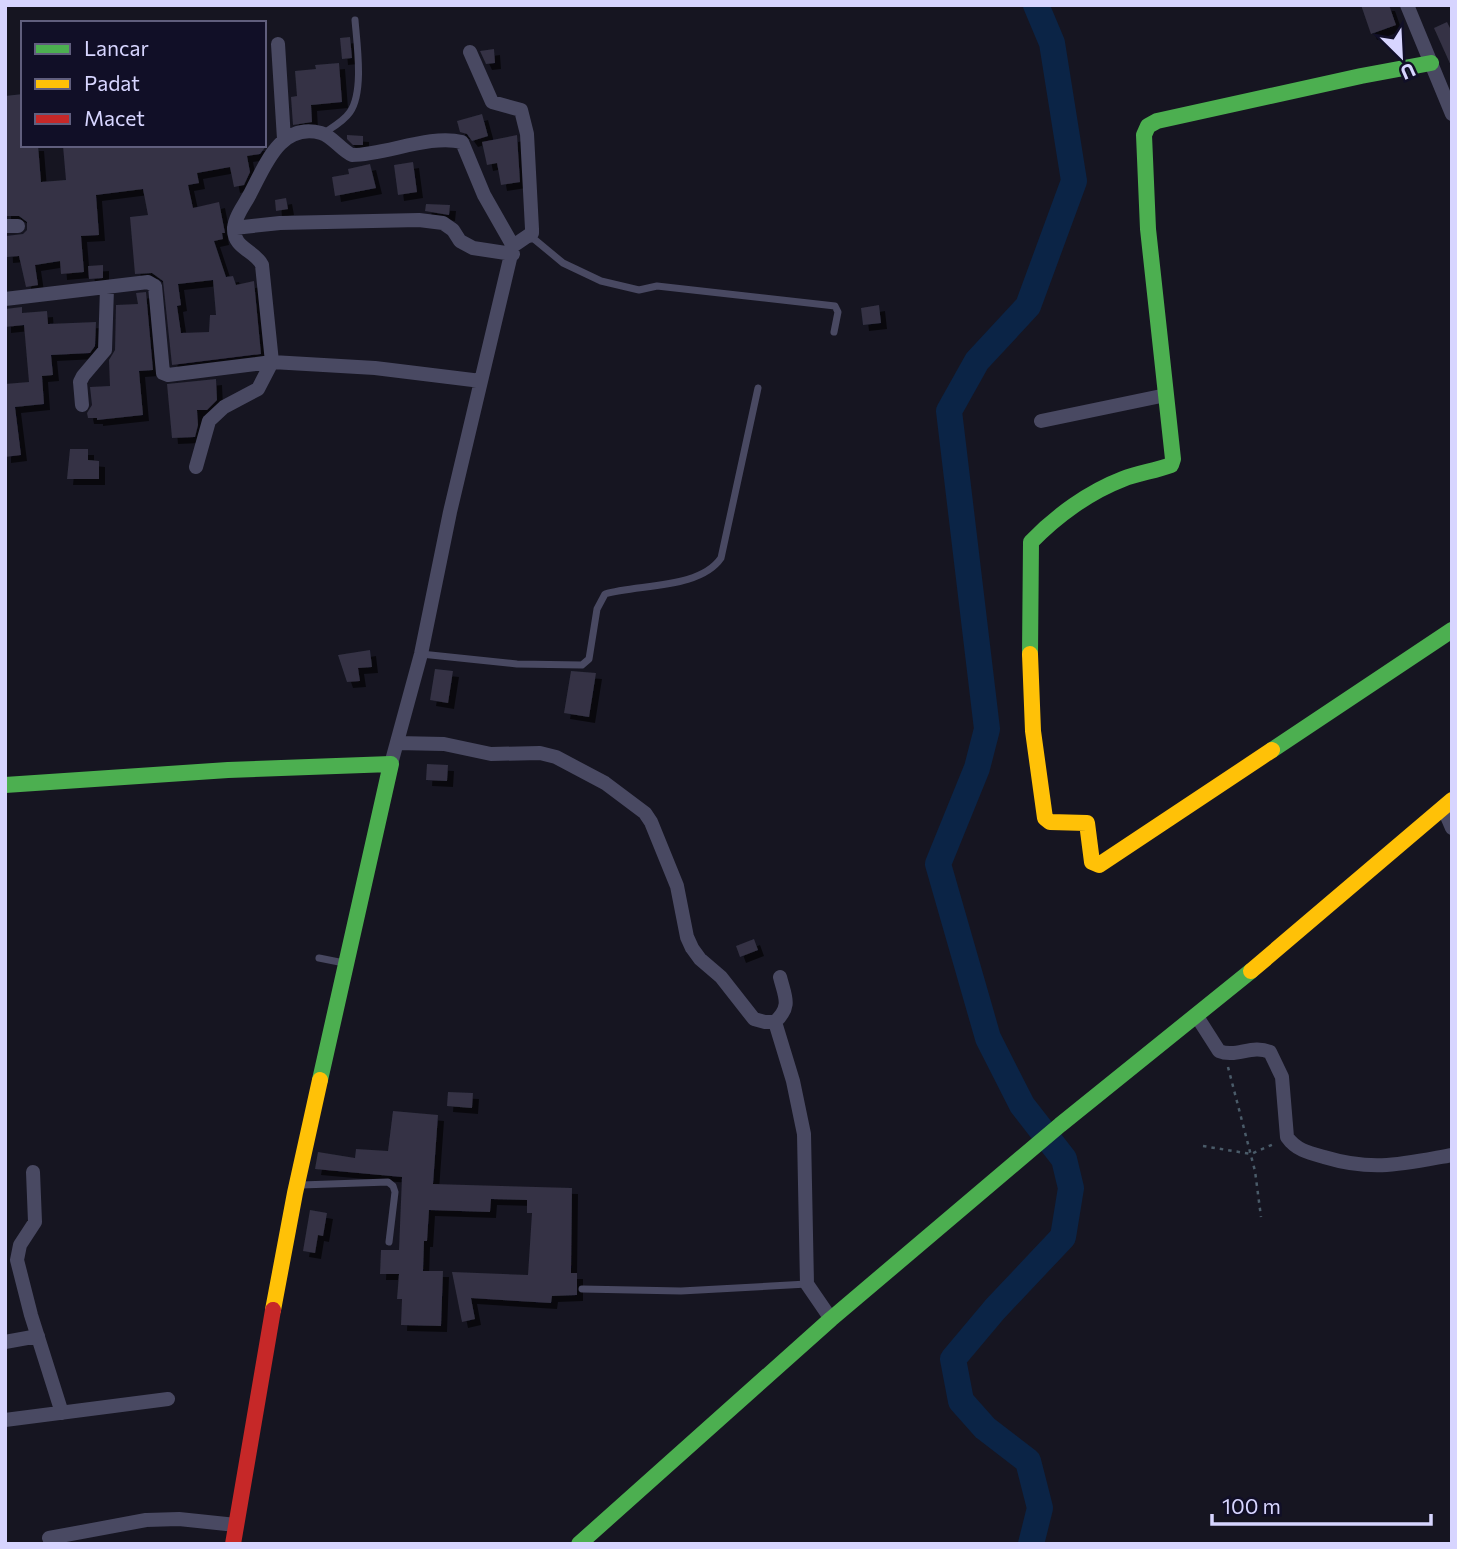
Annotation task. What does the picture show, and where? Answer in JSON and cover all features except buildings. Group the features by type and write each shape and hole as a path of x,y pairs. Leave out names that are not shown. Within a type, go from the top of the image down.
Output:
{"main road":[{"path":"1431,63 1157,121 1148,126 1144,135 1148,229 1173,458 1171,465 1123,479 1066,513 1031,542 1030,649 1033,731 1045,818 1050,822 1087,823 1092,862 1095,865 1102,863 1452,630"},
{"path":"5,785 228,770 391,764 297,1185 233,1544"},
{"path":"579,1544 831,1319 1447,804"}],"street":[{"path":"1407,5 1452,114"},
{"path":"278,44 284,139"},
{"path":"391,764 421,654 481,382 517,246 532,233 527,134 522,112 492,102 470,52"},
{"path":"195,467 209,421 224,407 258,388 272,362 261,265 259,259 243,249 237,241 234,228 238,215 270,155 284,139 307,132 324,134 343,151 352,155 449,140 462,142 484,195 517,246"},
{"path":"234,228 280,223 419,219 443,223 453,230 460,241 473,248 517,246"},
{"path":"5,299 148,282 155,286 162,367 166,375 272,362 375,368 481,382"},
{"path":"82,405 80,383 105,350 107,288"},
{"path":"1041,421 1166,395"},
{"path":"397,743 444,744 491,754 548,755 615,791 645,813 651,822 677,886 687,937 692,948 700,959 721,977 754,1019 775,1022 784,1013 786,1006 780,977"},
{"path":"1447,804 1452,828"},
{"path":"1196,1015 1219,1051 1225,1054 1253,1049 1270,1052 1282,1077 1287,1136 1292,1144 1303,1151 1352,1165 1378,1167 1452,1155"},
{"path":"775,1022 793,1081 804,1134 807,1284 831,1319"},
{"path":"33,1172 36,1211 34,1222 20,1245 17,1260 62,1413"},
{"path":"5,1342 38,1336"},
{"path":"5,1420 169,1399"},
{"path":"49,1538 146,1520 179,1519 236,1525"}],"lane":[{"path":"324,134 348,116 355,104 358,63 355,20"},
{"path":"517,246 538,242 572,268 616,285 639,290 657,286 835,306 838,312 834,332"},
{"path":"421,654 517,664 582,666 589,659 597,609 605,594 696,577 716,566 721,558 758,388"},
{"path":"319,958 345,963"},
{"path":"297,1185 388,1182 393,1186 394,1192 389,1242"},
{"path":"582,1289 681,1291 807,1284"}],"path":[{"path":"1225,1054 1255,1171 1261,1216"},
{"path":"1203,1146 1251,1154 1268,1148 1287,1136"}],"waterway":[{"path":"1031,1544 1040,1508 1028,1461 985,1428 961,1401 953,1359 995,1309 1063,1237 1071,1188 1064,1159 1022,1105 988,1038 938,864 977,768 987,729 949,411 977,361 1028,306 1074,181 1052,43 1036,5"}],"traffic: fast":[{"path":"1030,654 1031,542 1062,514 1086,498 1110,484 1171,465 1173,459 1148,229 1144,135 1148,126 1157,121 1431,63"},
{"path":"1272,750 1452,630"},
{"path":"5,785 228,770 391,764 320,1080"},
{"path":"579,1544 831,1319 1060,1125 1251,971"}],"traffic: slow":[{"path":"1030,654 1033,731 1045,818 1050,822 1087,823 1092,862 1099,865 1272,750"},
{"path":"1251,971 1452,800"},
{"path":"273,1310 320,1080"}],"traffic: jam":[{"path":"233,1544 273,1310"}]}
